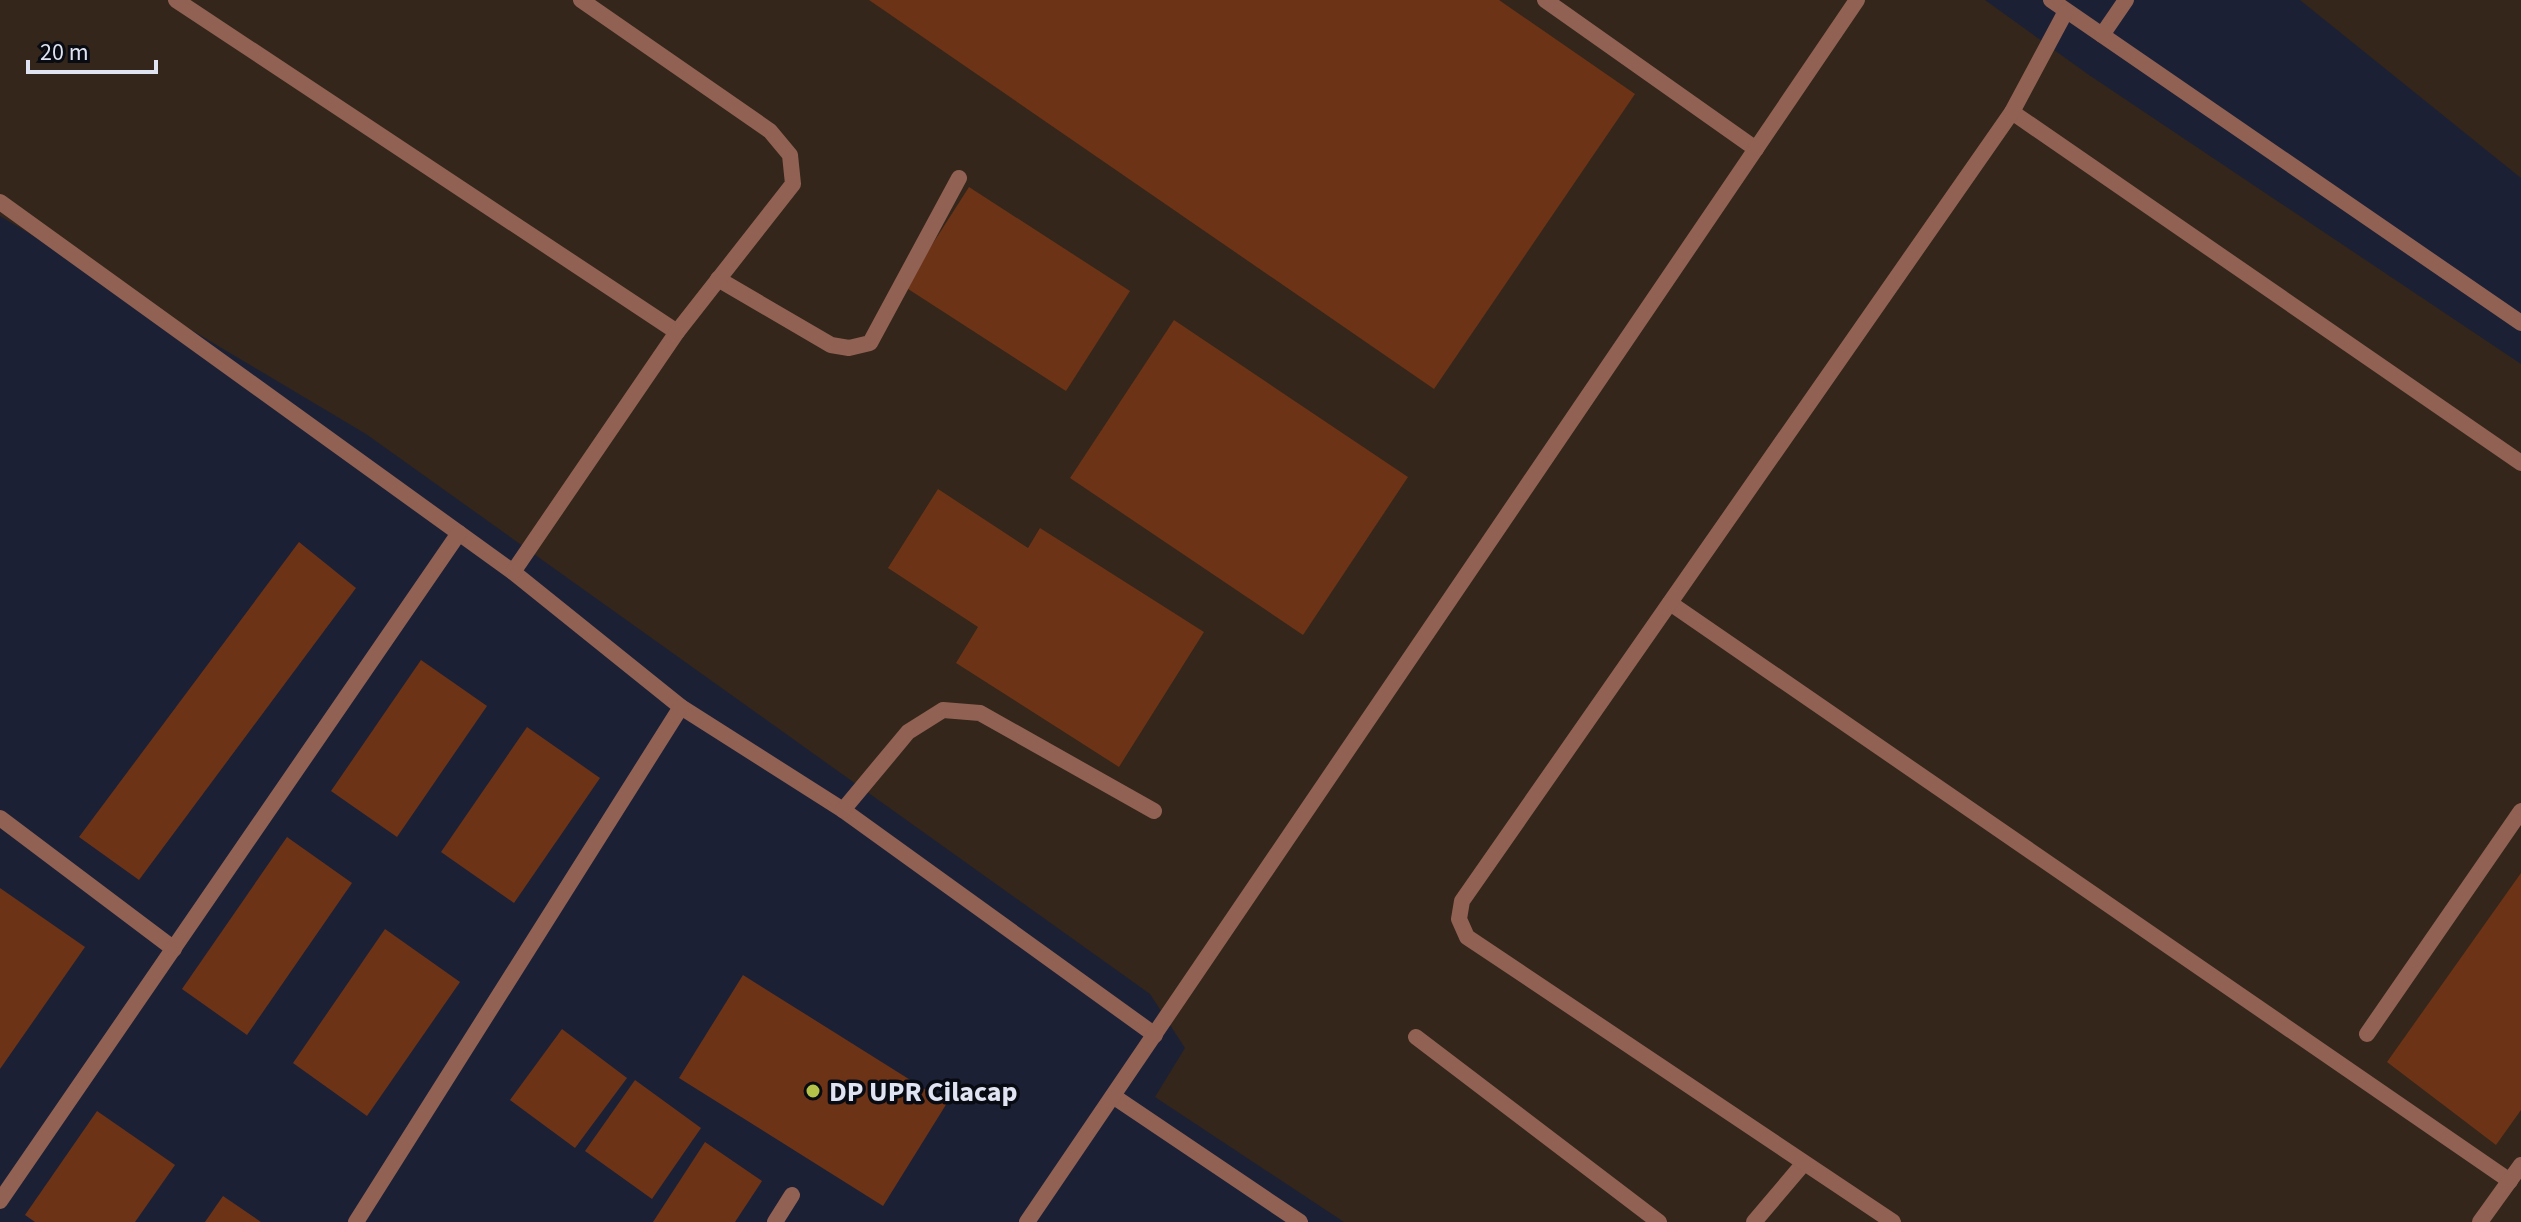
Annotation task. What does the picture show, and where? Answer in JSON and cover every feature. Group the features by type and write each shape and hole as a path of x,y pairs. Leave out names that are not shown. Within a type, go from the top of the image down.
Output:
{"lane":[{"path":"176,0 677,332"},
{"path":"513,572 677,332 793,184 790,155 770,131 581,0"},
{"path":"1545,0 1756,149"},
{"path":"1027,1222 1857,0"},
{"path":"2051,0 2521,323"},
{"path":"2102,35 2126,0"},
{"path":"1893,1222 1467,937 1459,919 1462,901 2012,112 2066,11"},
{"path":"2012,112 2521,463"},
{"path":"718,279 831,345 849,348 870,343 959,178"},
{"path":"0,202 513,572 681,707 843,810 1155,1035"},
{"path":"0,1201 459,533"},
{"path":"1670,603 2510,1181"},
{"path":"356,1222 681,707"},
{"path":"843,810 908,732 943,710 980,713 1154,811"},
{"path":"2367,1034 2521,811"},
{"path":"0,818 174,949"},
{"path":"1416,1037 1659,1222"},
{"path":"1113,1096 1300,1222"},
{"path":"1754,1222 1804,1163"},
{"path":"2480,1222 2521,1165"},
{"path":"775,1222 792,1195"}],"shaded area":[{"path":"0,0 1985,0 2089,75 2521,364 2521,1222 1344,1222 1155,1097 1185,1048 1150,994 366,434 0,216"},
{"path":"2300,0 2521,0 2521,178"}],"building":[{"path":"869,0 1499,0 1635,94 1434,389"},
{"path":"969,187 1130,291 1066,391 905,287"},
{"path":"1174,320 1408,477 1303,635 1070,478"},
{"path":"938,489 1028,548 1040,528 1204,632 1119,767 956,663 978,627 888,568"},
{"path":"299,542 356,588 139,880 79,837"},
{"path":"421,660 487,706 397,837 331,791"},
{"path":"527,727 600,778 514,903 441,852"},
{"path":"287,837 352,883 247,1035 182,989"},
{"path":"2521,873 2521,1110 2496,1145 2387,1062"},
{"path":"0,888 85,947 0,1069"},
{"path":"385,929 460,982 367,1116 293,1063"},
{"name":"DP UPR Cilacap","path":"743,975 947,1103 883,1206 679,1078"},
{"path":"562,1029 627,1078 575,1148 510,1100"},
{"path":"635,1080 701,1128 652,1199 585,1151"},
{"path":"97,1111 175,1165 135,1222 35,1222 25,1215"},
{"path":"705,1142 762,1181 735,1222 653,1222"},
{"path":"223,1196 261,1222 205,1222"}],"place":[{"name":"DP UPR Cilacap","path":"813,1091"}]}
